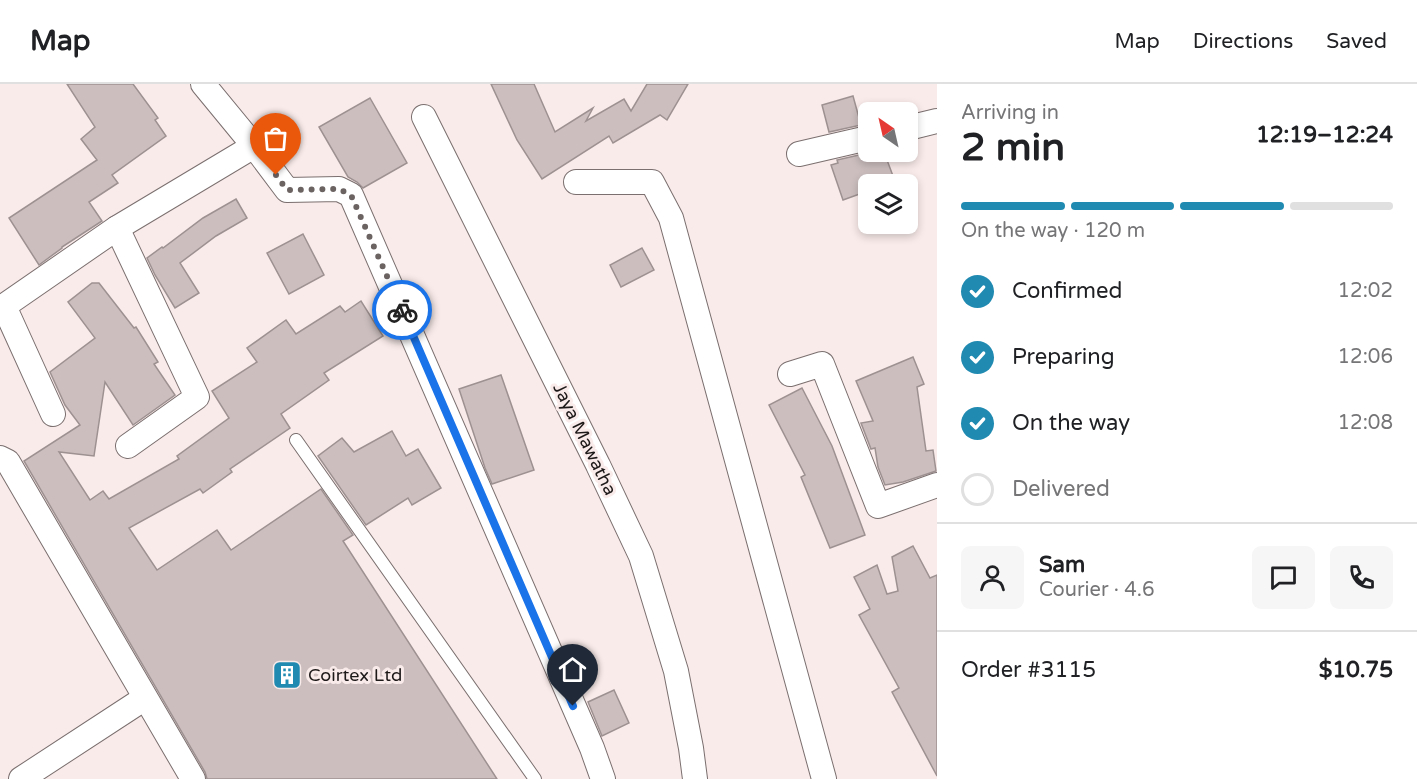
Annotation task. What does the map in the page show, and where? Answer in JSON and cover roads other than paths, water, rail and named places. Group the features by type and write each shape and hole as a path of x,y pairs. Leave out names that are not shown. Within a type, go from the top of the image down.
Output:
{"street":[{"path":"203,84 287,190 339,189 351,195 592,748 603,779"},
{"name":"Jaya Mawatha","path":"423,117 598,465 641,556 676,671 695,779"},
{"path":"918,126 937,122"},
{"path":"799,154 858,140"},
{"path":"52,414 4,306 117,228 254,146"},
{"path":"576,182 652,182 671,218 824,779"},
{"path":"117,228 197,397 128,446"},
{"path":"790,374 822,364 878,506 937,485"},
{"path":"0,458 8,462 144,698 194,779"},
{"path":"21,779 144,698"}],"lane":[{"path":"296,440 535,779"}],"place":[{"name":"Coirtex Ltd","path":"287,675"}]}
